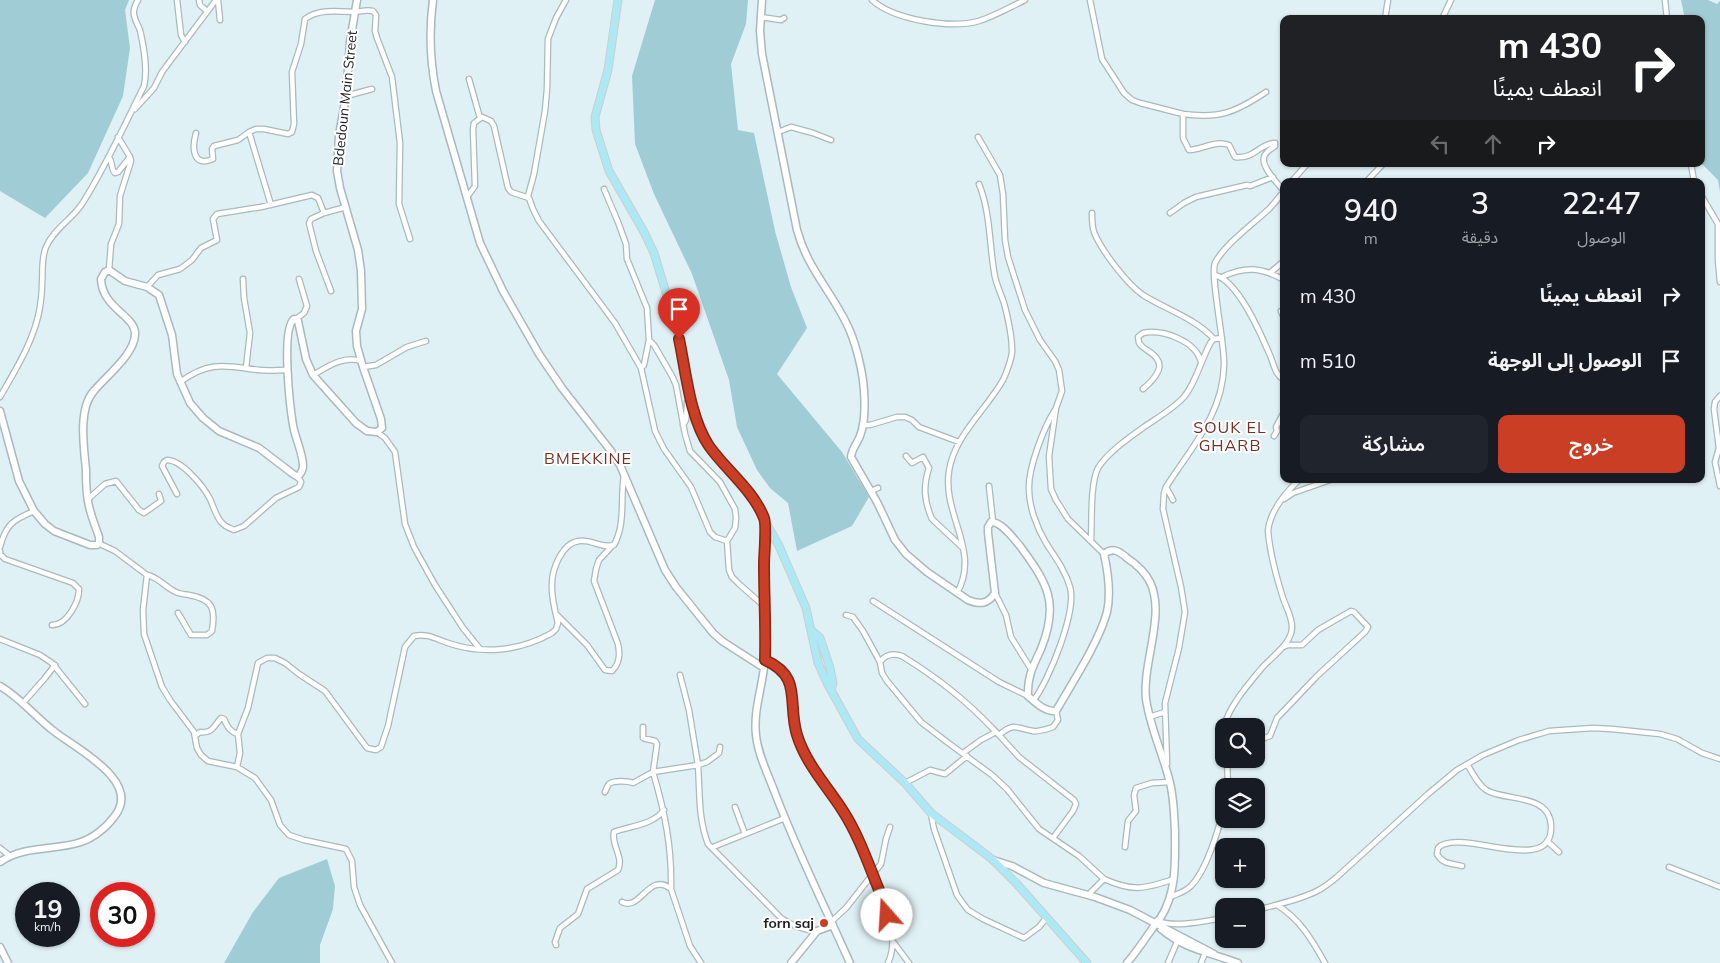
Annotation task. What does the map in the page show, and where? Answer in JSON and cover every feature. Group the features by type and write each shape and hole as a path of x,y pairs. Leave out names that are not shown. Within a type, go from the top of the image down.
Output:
{"main road":[{"name":"Bdedoun Main Street","path":"357,0 350,42 337,171 358,250 361,271 362,309 356,331 357,346 382,423 382,428 377,432"},
{"path":"433,0 431,31 433,74 441,110 480,243 521,324 555,379 611,450 624,475 665,570 676,587 713,633 733,649 764,668"},
{"path":"618,0 608,70 596,117 596,130 609,171 654,253 677,329 692,402 708,445 747,491 765,520 796,581 806,608 817,661 858,739 905,783 931,813 992,859 1087,963"},
{"path":"762,0 760,17 762,54 785,174 801,244 808,262 850,332 864,390 863,425 851,457 871,491 895,540 906,554 957,593 968,600 982,604 988,602 995,593 988,527 993,522 1001,526 1017,543 1047,588 1050,605 1048,630 1028,679 1031,699 1047,710 1056,711 1102,625 1107,611 1108,594 1104,554 1109,550 1117,550 1124,555 1143,571 1154,591 1155,625 1146,684 1149,717 1170,782 1174,816 1174,879 1170,897 1161,917 1127,963"},
{"path":"0,411 19,481 34,511 54,531 90,545 98,544 99,537 87,500 83,430 87,403 93,392 107,380 128,351 135,335 131,322 112,305 103,291 101,278 109,270 124,281 147,287 156,292 161,301 172,335 177,374 180,382 190,403 208,424 219,431 259,448 286,470 298,476 302,472 303,464 293,424 287,370 289,330 291,322 296,319 302,336 306,359 313,375 356,423 367,431 377,432"},
{"path":"765,520 765,660 757,703 756,736 760,752 785,818 850,963"},
{"path":"812,631 820,638 834,682 832,690"},
{"path":"817,661 826,658"},
{"path":"0,686 23,703 54,732 89,756 108,773 118,785 122,799 119,810 108,824 81,842 29,850 10,856 0,862"},
{"path":"992,859 1012,866 1038,881 1130,910 1214,954"},
{"path":"1156,922 1177,942 1238,963"},
{"path":"791,963 816,932 832,923"},
{"path":"0,947 8,963"}],"street":[{"path":"0,397 16,368 36,323 42,284 42,260 46,244 81,205 109,157 144,86 146,74 139,29 134,15 138,0"},
{"path":"177,0 181,35 185,42"},
{"path":"199,0 200,5 208,11"},
{"path":"132,112 154,88 162,72 217,0"},
{"path":"217,0 220,20"},
{"path":"566,0 556,18 548,39 546,111 528,196 539,221 615,323 641,368 651,420 658,437 691,487 710,532 715,537 727,541"},
{"path":"872,0 881,7 896,14 918,20 962,24 988,18 1025,0"},
{"path":"1090,0 1102,59 1124,93 1132,100 1183,114 1202,116 1227,114 1250,103 1266,92"},
{"path":"1386,15 1388,0"},
{"path":"1444,15 1451,0"},
{"path":"1665,0 1667,15"},
{"path":"196,133 193,142 194,154 204,161 213,159 212,149 214,146 238,140 256,129 288,134 292,132 294,124 292,72 301,44 306,17 330,11 355,12 370,10 375,12 377,38 392,77 401,161 398,184 399,204 410,239"},
{"path":"760,17 781,20 784,18"},
{"path":"469,79 480,118"},
{"path":"346,96 372,89"},
{"path":"1183,114 1183,138 1189,150 1199,149 1207,144 1224,143 1229,145 1235,157 1242,158 1251,156 1266,145 1275,143 1275,146 1265,155 1263,160 1272,177 1280,186"},
{"path":"467,197 475,186 473,130 474,123 480,118 488,118 494,126 508,188 511,192 528,196"},
{"path":"778,132 791,127 831,140"},
{"path":"249,132 271,205"},
{"path":"109,270 111,244 119,224 120,196 130,166 130,157 118,136"},
{"path":"873,601 999,682 1031,699 1045,683 1068,619 1072,600 1070,588 1065,573 1047,544 1036,521 1028,488 1045,428 1056,408 1062,391 1059,370 1055,360 1040,340 1025,310 1008,257 1000,175 978,137"},
{"path":"109,157 112,161 112,170 115,173 118,172 130,157"},
{"path":"1295,178 1304,167"},
{"path":"1371,178 1380,167"},
{"path":"1170,213 1184,202 1247,185 1250,186 1272,177"},
{"path":"957,593 965,574 964,549 951,505 948,474 950,463 959,442 1004,378 1012,356 1004,303 995,276 986,203 979,184"},
{"path":"604,189 625,242 627,259 645,303 649,340 644,365 641,368"},
{"path":"147,287 158,275 180,269 192,260 201,248 217,240 213,219 217,214 271,205 312,195 318,198 324,214"},
{"path":"1167,770 1164,712 1179,648 1185,612 1163,509 1164,493 1166,487 1212,418 1221,392 1224,378 1224,351 1214,267 1216,261 1238,236 1269,209 1280,196"},
{"path":"1705,202 1718,224 1720,282"},
{"path":"331,291 316,251 309,223 311,219 346,208"},
{"path":"1092,213 1094,232 1106,253 1134,287 1142,294 1195,322 1214,339"},
{"path":"1271,272 1280,264"},
{"path":"1222,277 1244,268 1271,272 1280,278"},
{"path":"1215,275 1222,277 1244,302 1280,377"},
{"path":"243,279 250,333 246,368"},
{"path":"296,319 304,312 307,306 299,279"},
{"path":"1143,389 1155,377 1159,364 1157,358 1137,340 1143,333 1168,335 1180,340 1196,352 1201,362"},
{"path":"1214,339 1222,338"},
{"path":"1091,541 1094,482 1098,468 1107,457 1133,434 1177,403 1185,395 1195,379 1201,362 1214,339"},
{"path":"649,340 654,345 674,380 688,446 692,454 720,482 735,508 735,528 727,541 729,570 732,577 766,608"},
{"path":"313,375 326,367 350,359 362,364 376,364 407,347 426,341"},
{"path":"180,382 196,371 213,366 234,365 261,370 287,370"},
{"path":"1720,396 1715,402 1714,409 1719,448 1715,462 1720,486"},
{"path":"683,425 686,420 687,404 692,402"},
{"path":"1056,408 1049,456 1051,489 1068,519 1104,554"},
{"path":"863,425 905,417 924,429 959,442"},
{"path":"1274,436 1280,420"},
{"path":"377,432 386,438 395,452 406,524 414,547 463,628 480,649"},
{"path":"906,456 912,463 923,457 929,468 924,491 929,513 932,519 964,549"},
{"path":"177,494 162,466 167,460 176,462 185,469 209,497 224,525 234,530 244,526 276,498 299,487 301,482 298,476"},
{"path":"555,613 588,645 605,670 612,670 616,667 619,653 618,644 594,581 599,560 614,544 616,539 623,514 622,493 624,475"},
{"path":"87,500 105,484 116,481 139,510 144,513 161,501 159,494"},
{"path":"1227,718 1246,689 1289,638 1292,627 1274,566 1268,531 1271,520 1282,501 1297,483"},
{"path":"1282,501 1293,493 1322,483"},
{"path":"989,486 993,522"},
{"path":"1166,487 1173,500"},
{"path":"871,491 878,488"},
{"path":"0,546 3,535 10,523 34,511"},
{"path":"237,767 240,753 238,734 248,708 258,663 267,658 275,658 285,662 325,691 367,748 376,750 381,747 388,726 405,647 409,640 414,636 428,635 448,644 494,651 511,649 546,637 556,629 558,623 552,584 556,566 564,550 578,541 589,541 606,546 614,544"},
{"path":"98,544 115,552 176,593 202,598 208,602 212,616 212,631 207,635 191,635 178,613"},
{"path":"0,554 5,559 73,584 79,589 78,598 72,610 60,624 52,625"},
{"path":"147,575 143,610 144,634 162,687 192,729 197,748 204,758 223,765 237,767 250,774 259,782 271,800 280,825 289,835 346,849 352,861 356,895 392,963"},
{"path":"995,593 1006,615 1011,637 1031,669"},
{"path":"1265,738 1270,736 1277,718 1368,627 1354,612 1351,612 1318,630 1302,645 1288,645 1282,648"},
{"path":"846,615 853,617 863,631 880,662 882,672 887,681 921,722 992,775 1039,829 1079,856 1104,879 1134,888 1145,888 1174,879"},
{"path":"0,639 40,655 55,666 85,704"},
{"path":"880,662 883,658 892,654 902,656 959,695 1019,757 1074,800 1076,804 1073,810 1053,838"},
{"path":"765,660 776,664 790,680 793,720 798,738 812,767 843,811 852,828 884,902 894,943 909,963"},
{"path":"23,703 55,666"},
{"path":"680,675 689,710 698,765 702,829 708,844 781,918 799,928 816,932"},
{"path":"905,783 930,770 945,774 981,740 1007,729 1017,726 1033,731 1053,727 1058,720 1056,711"},
{"path":"1149,717 1164,712"},
{"path":"195,736 200,732 212,731 221,718 224,719 233,733 238,734"},
{"path":"643,727 643,738 655,741 658,744 653,772 664,810 672,862 670,889 690,946 701,963"},
{"path":"1265,908 1316,891 1337,877 1457,770 1508,744 1549,731 1593,728 1660,734 1677,739 1702,753 1720,759"},
{"path":"605,792 607,786 611,783 628,781 634,783 653,772 708,762 719,753 720,747"},
{"path":"1462,866 1453,865 1442,860 1437,854 1438,848 1446,843 1461,841 1497,848 1528,850 1540,847 1547,841 1551,823 1548,813 1532,801 1488,791 1467,764"},
{"path":"1125,847 1128,821 1136,810 1134,795 1136,788 1170,782"},
{"path":"735,806 745,834"},
{"path":"556,944 560,928 578,914 588,889 618,870 620,860 613,840 614,832 650,821 664,810"},
{"path":"931,813 934,829 957,895 968,910 1024,938 1047,917"},
{"path":"713,847 785,818"},
{"path":"832,923 881,864 890,827"},
{"path":"1170,897 1186,890 1197,879 1218,828"},
{"path":"1547,841 1558,852"},
{"path":"0,848 10,856"},
{"path":"1670,867 1720,887"},
{"path":"1088,896 1104,879"},
{"path":"622,902 628,905 632,904 647,890 657,884 662,884 670,889"},
{"path":"1276,905 1286,911 1300,924 1325,963"},
{"path":"1156,922 1192,923 1215,919"},
{"path":"1168,963 1177,942"},
{"path":"888,963 894,943"},
{"path":"1202,963 1205,952"}],"shaded area":[{"path":"0,0 129,0 125,10 130,48 123,96 88,173 45,218 0,191"},
{"path":"655,0 748,0 746,24 731,64 738,130 754,133 775,231 791,287 807,328 777,374 842,452 869,497 852,526 797,551 788,503 770,488 757,470 737,427 729,380 692,274 654,194 635,144 632,76"},
{"path":"1681,0 1708,0 1717,4 1720,1 1720,192 1718,180 1705,167 1705,15 1684,15"},
{"path":"327,859 335,886 333,909 320,945 320,963 224,963 253,912 279,878"}],"place":[{"name":"forn saj","path":"824,923"}],"district":[{"name":"SOUK EL GHARB","path":"1230,436"},
{"name":"BMEKKINE","path":"588,458"}],"route":[{"path":"679,339 692,402 708,445 747,491 765,520 765,660 776,664 790,680 793,720 798,738 812,767 843,811 861,845 884,902 887,915"}]}
